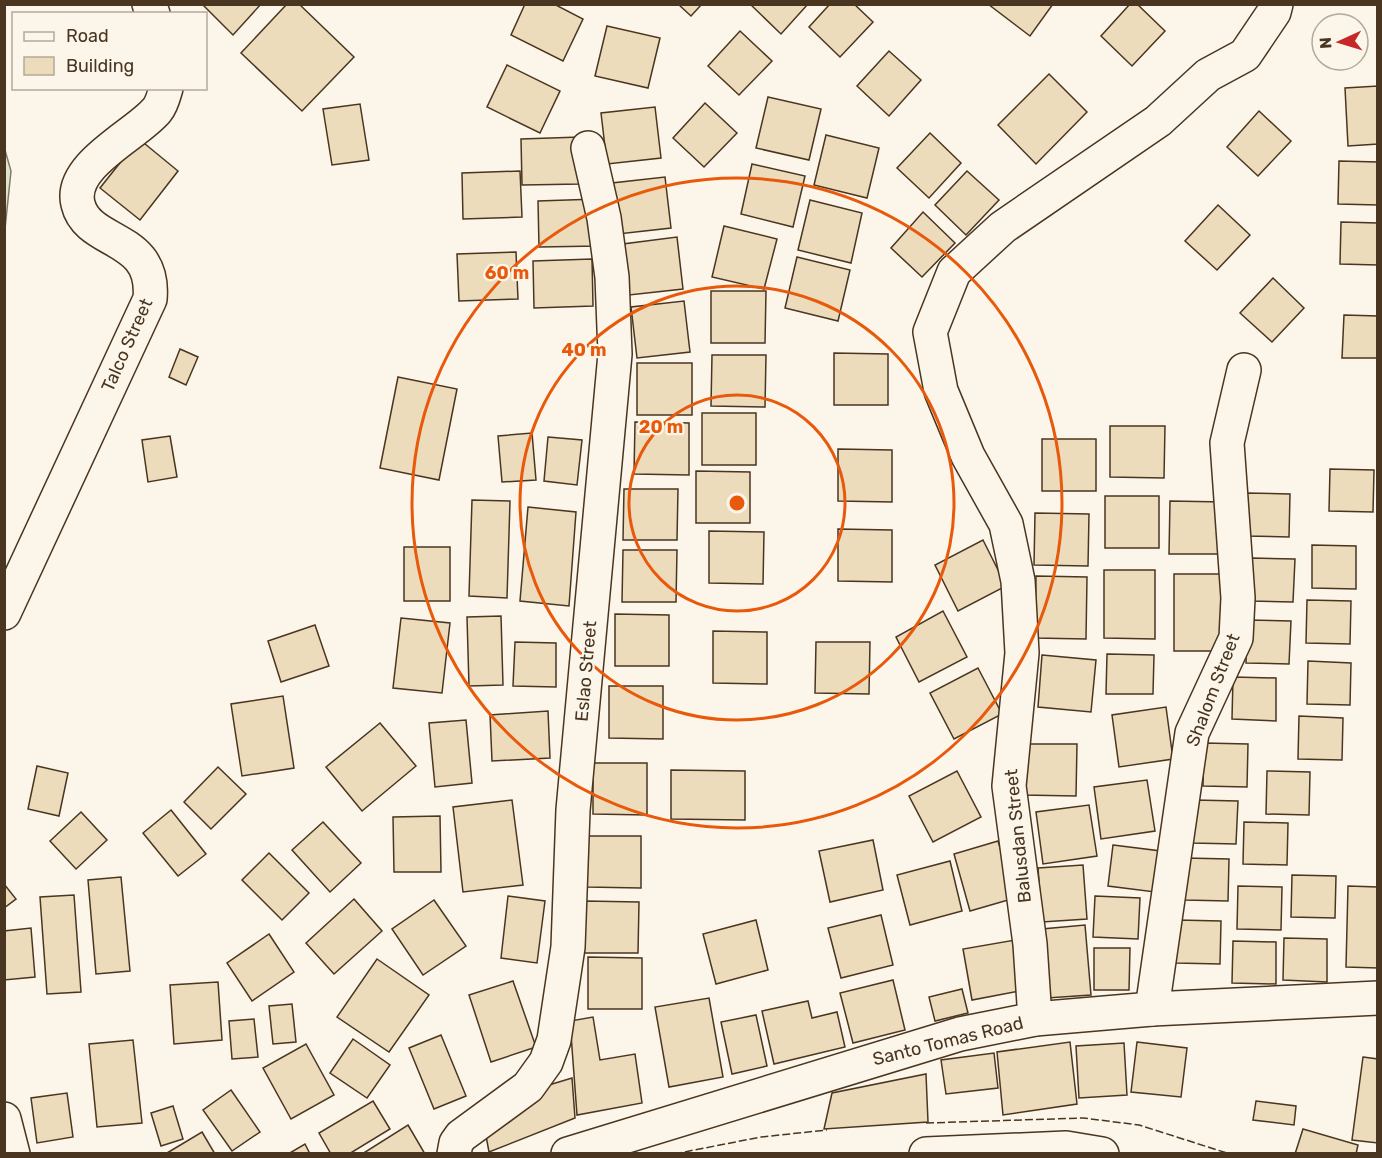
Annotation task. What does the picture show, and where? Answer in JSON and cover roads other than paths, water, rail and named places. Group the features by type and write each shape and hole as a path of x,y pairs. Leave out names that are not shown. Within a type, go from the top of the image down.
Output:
{"street":[{"name":"Balusdan Street","path":"1035,1019 1030,944 1009,786 1022,653 1018,581 1006,524 968,456 941,391 930,332 954,272 1004,227 1158,121 1208,75 1245,55 1274,12 1276,4"},
{"name":"Talco Street","path":"4,613 150,299 151,284 142,261 83,218 77,203 80,182 106,151 158,109 165,90"},
{"name":"Eslao Street","path":"454,1154 461,1136 528,1087 546,1062 554,1040 568,947 573,810 615,354 612,277 604,218 588,148"},
{"name":"Shalom Street","path":"1152,1009 1192,733 1236,638 1238,598 1227,443 1244,370"},
{"name":"Santo Tomas Road","path":"568,1154 949,1037 1035,1019 1152,1009 1377,998"},
{"path":"4,1119 13,1154"},
{"path":"926,1154 1066,1148 1102,1154"}]}
